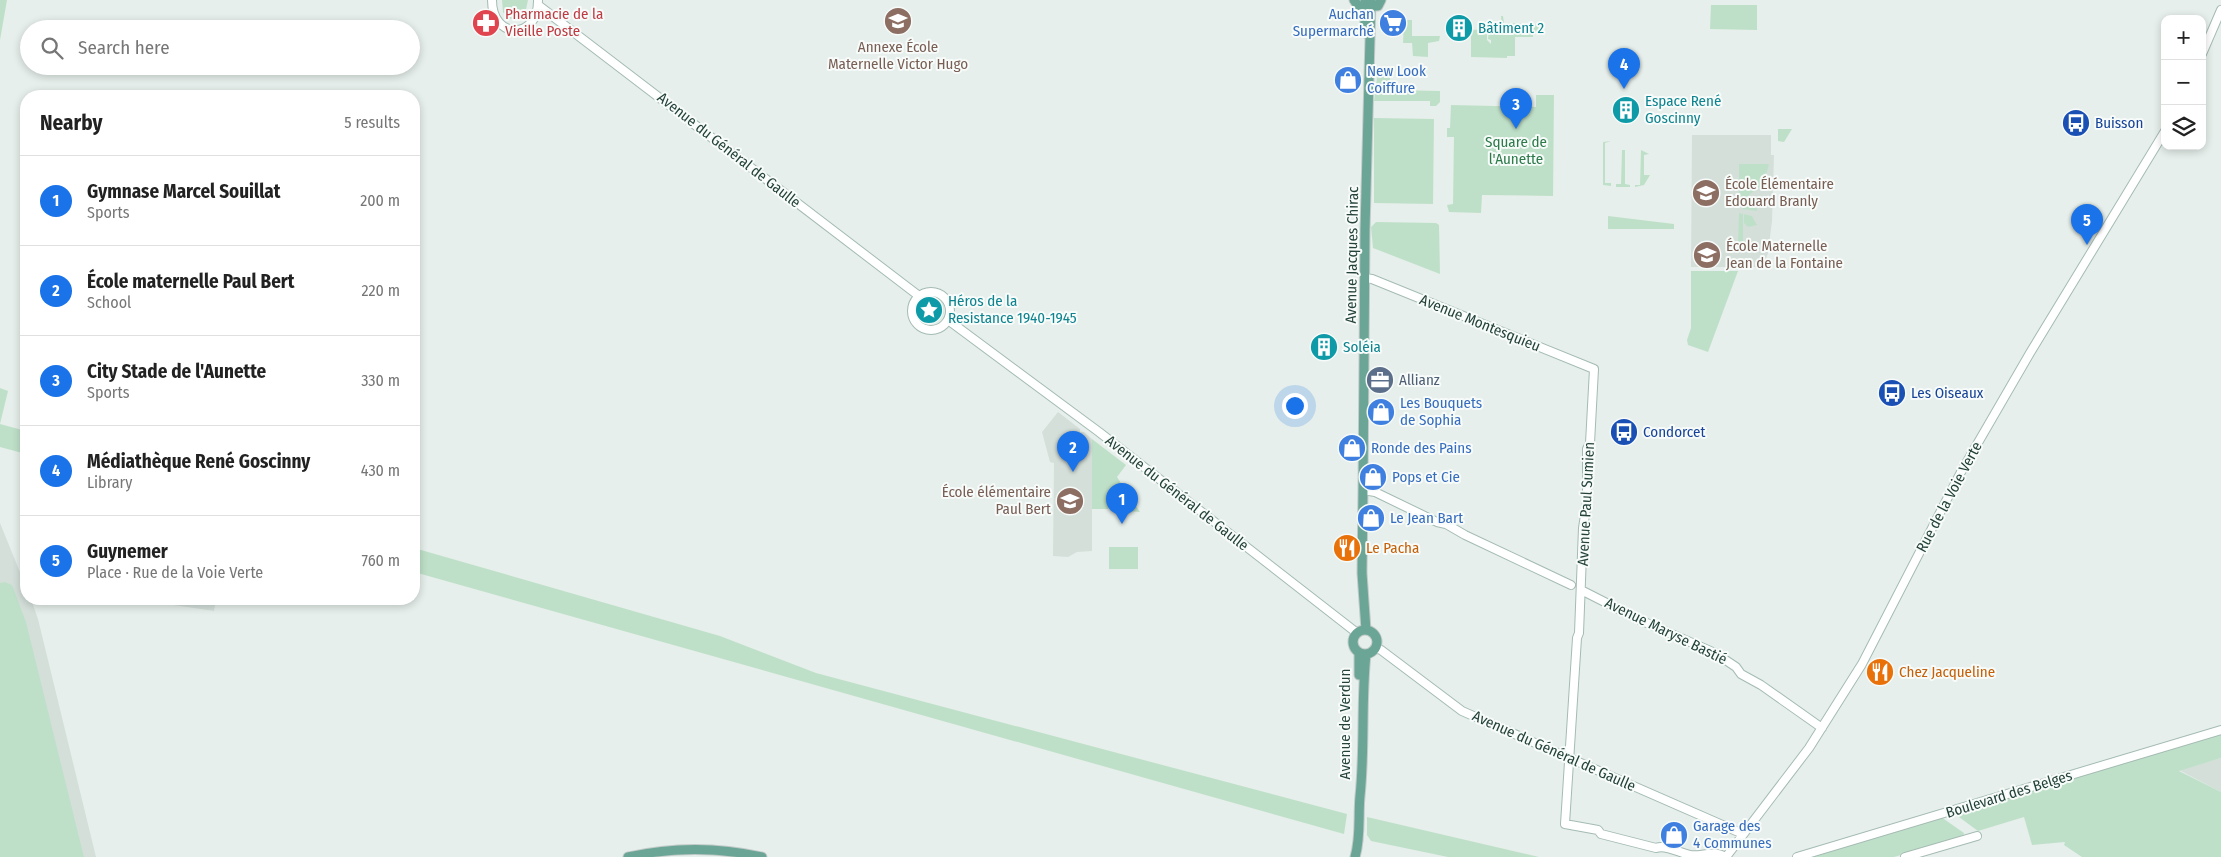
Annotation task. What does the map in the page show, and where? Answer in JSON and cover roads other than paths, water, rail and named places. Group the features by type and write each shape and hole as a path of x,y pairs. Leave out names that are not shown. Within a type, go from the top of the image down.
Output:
{"main road":[{"path":"1354,0 1358,6 1368,3 1378,6 1381,0"},
{"name":"Avenue Jacques Chirac","path":"1361,632 1368,3"},
{"path":"1361,632 1376,637 1375,648 1362,654"},
{"name":"Avenue de Verdun","path":"1356,857 1359,839 1364,676 1362,654 1353,643 1361,632"},
{"path":"628,857 665,850 697,849 738,852 762,857"}],"street":[{"path":"492,0 494,17 498,23 515,30 532,23 537,16 538,2"},
{"name":"Avenue du Général de Gaulle","path":"538,2 919,296"},
{"path":"2206,45 2221,10"},
{"name":"Rue de la Voie Verte","path":"1725,857 1822,728 1862,664 1966,464 2161,138"},
{"name":"Avenue Montesquieu","path":"1365,278 1372,279 1594,369"},
{"path":"930,292 941,295 950,308 948,320 945,324 935,330 919,327 913,319 912,309 919,296 930,292"},
{"name":"Avenue du Général de Gaulle","path":"948,320 1099,432 1361,632"},
{"name":"Avenue Paul Sumien","path":"1594,369 1590,443 1587,450 1587,502 1583,528 1579,633 1577,638 1565,824 1598,830 1601,834 1656,848 1661,846 1691,855 1718,853 1725,857"},
{"path":"1362,490 1375,492 1446,524 1465,535 1571,585"},
{"name":"Avenue Maryse Bastié","path":"1581,590 1632,616 1715,653 1736,667 1741,674 1761,685 1822,728"},
{"name":"Avenue du Général de Gaulle","path":"1375,648 1381,650 1462,710 1744,834"},
{"name":"Boulevard des Belges","path":"1797,857 2221,730"},
{"name":"Boulevard des Belges","path":"1905,857 1977,836"}],"place":[{"name":"Annexe École Maternelle Victor Hugo","path":"898,21"},
{"name":"Pharmacie de la Vieille Poste","path":"486,23"},
{"name":"Auchan Supermarché","path":"1393,23"},
{"name":"Bâtiment 2","path":"1459,28"},
{"name":"New Look Coiffure","path":"1348,80"},
{"name":"Médiathèque René Goscinny","path":"1624,89"},
{"name":"Espace René Goscinny","path":"1626,110"},
{"name":"Buisson","path":"2076,123"},
{"name":"City Stade de l'Aunette","path":"1516,129"},
{"name":"École Élémentaire Edouard Branly","path":"1706,193"},
{"name":"Guynemer","path":"2087,245"},
{"name":"École Maternelle Jean de la Fontaine","path":"1707,255"},
{"name":"Héros de la Resistance 1940-1945","path":"929,310"},
{"name":"Soléia","path":"1324,347"},
{"name":"Allianz","path":"1380,380"},
{"name":"Les Oiseaux","path":"1892,393"},
{"name":"Les Bouquets de Sophia","path":"1381,412"},
{"name":"Condorcet","path":"1624,432"},
{"name":"Ronde des Pains","path":"1352,448"},
{"name":"École maternelle Paul Bert","path":"1073,472"},
{"name":"Pops et Cie","path":"1373,477"},
{"name":"École élémentaire Paul Bert","path":"1070,501"},
{"name":"Le Jean Bart","path":"1371,518"},
{"name":"Gymnase Marcel Souillat","path":"1122,524"},
{"name":"Le Pacha","path":"1347,548"},
{"name":"Chez Jacqueline","path":"1880,672"},
{"name":"Garage des 4 Communes","path":"1674,835"}],"park label":[{"name":"Square de l'Aunette","path":"1516,150"}]}
